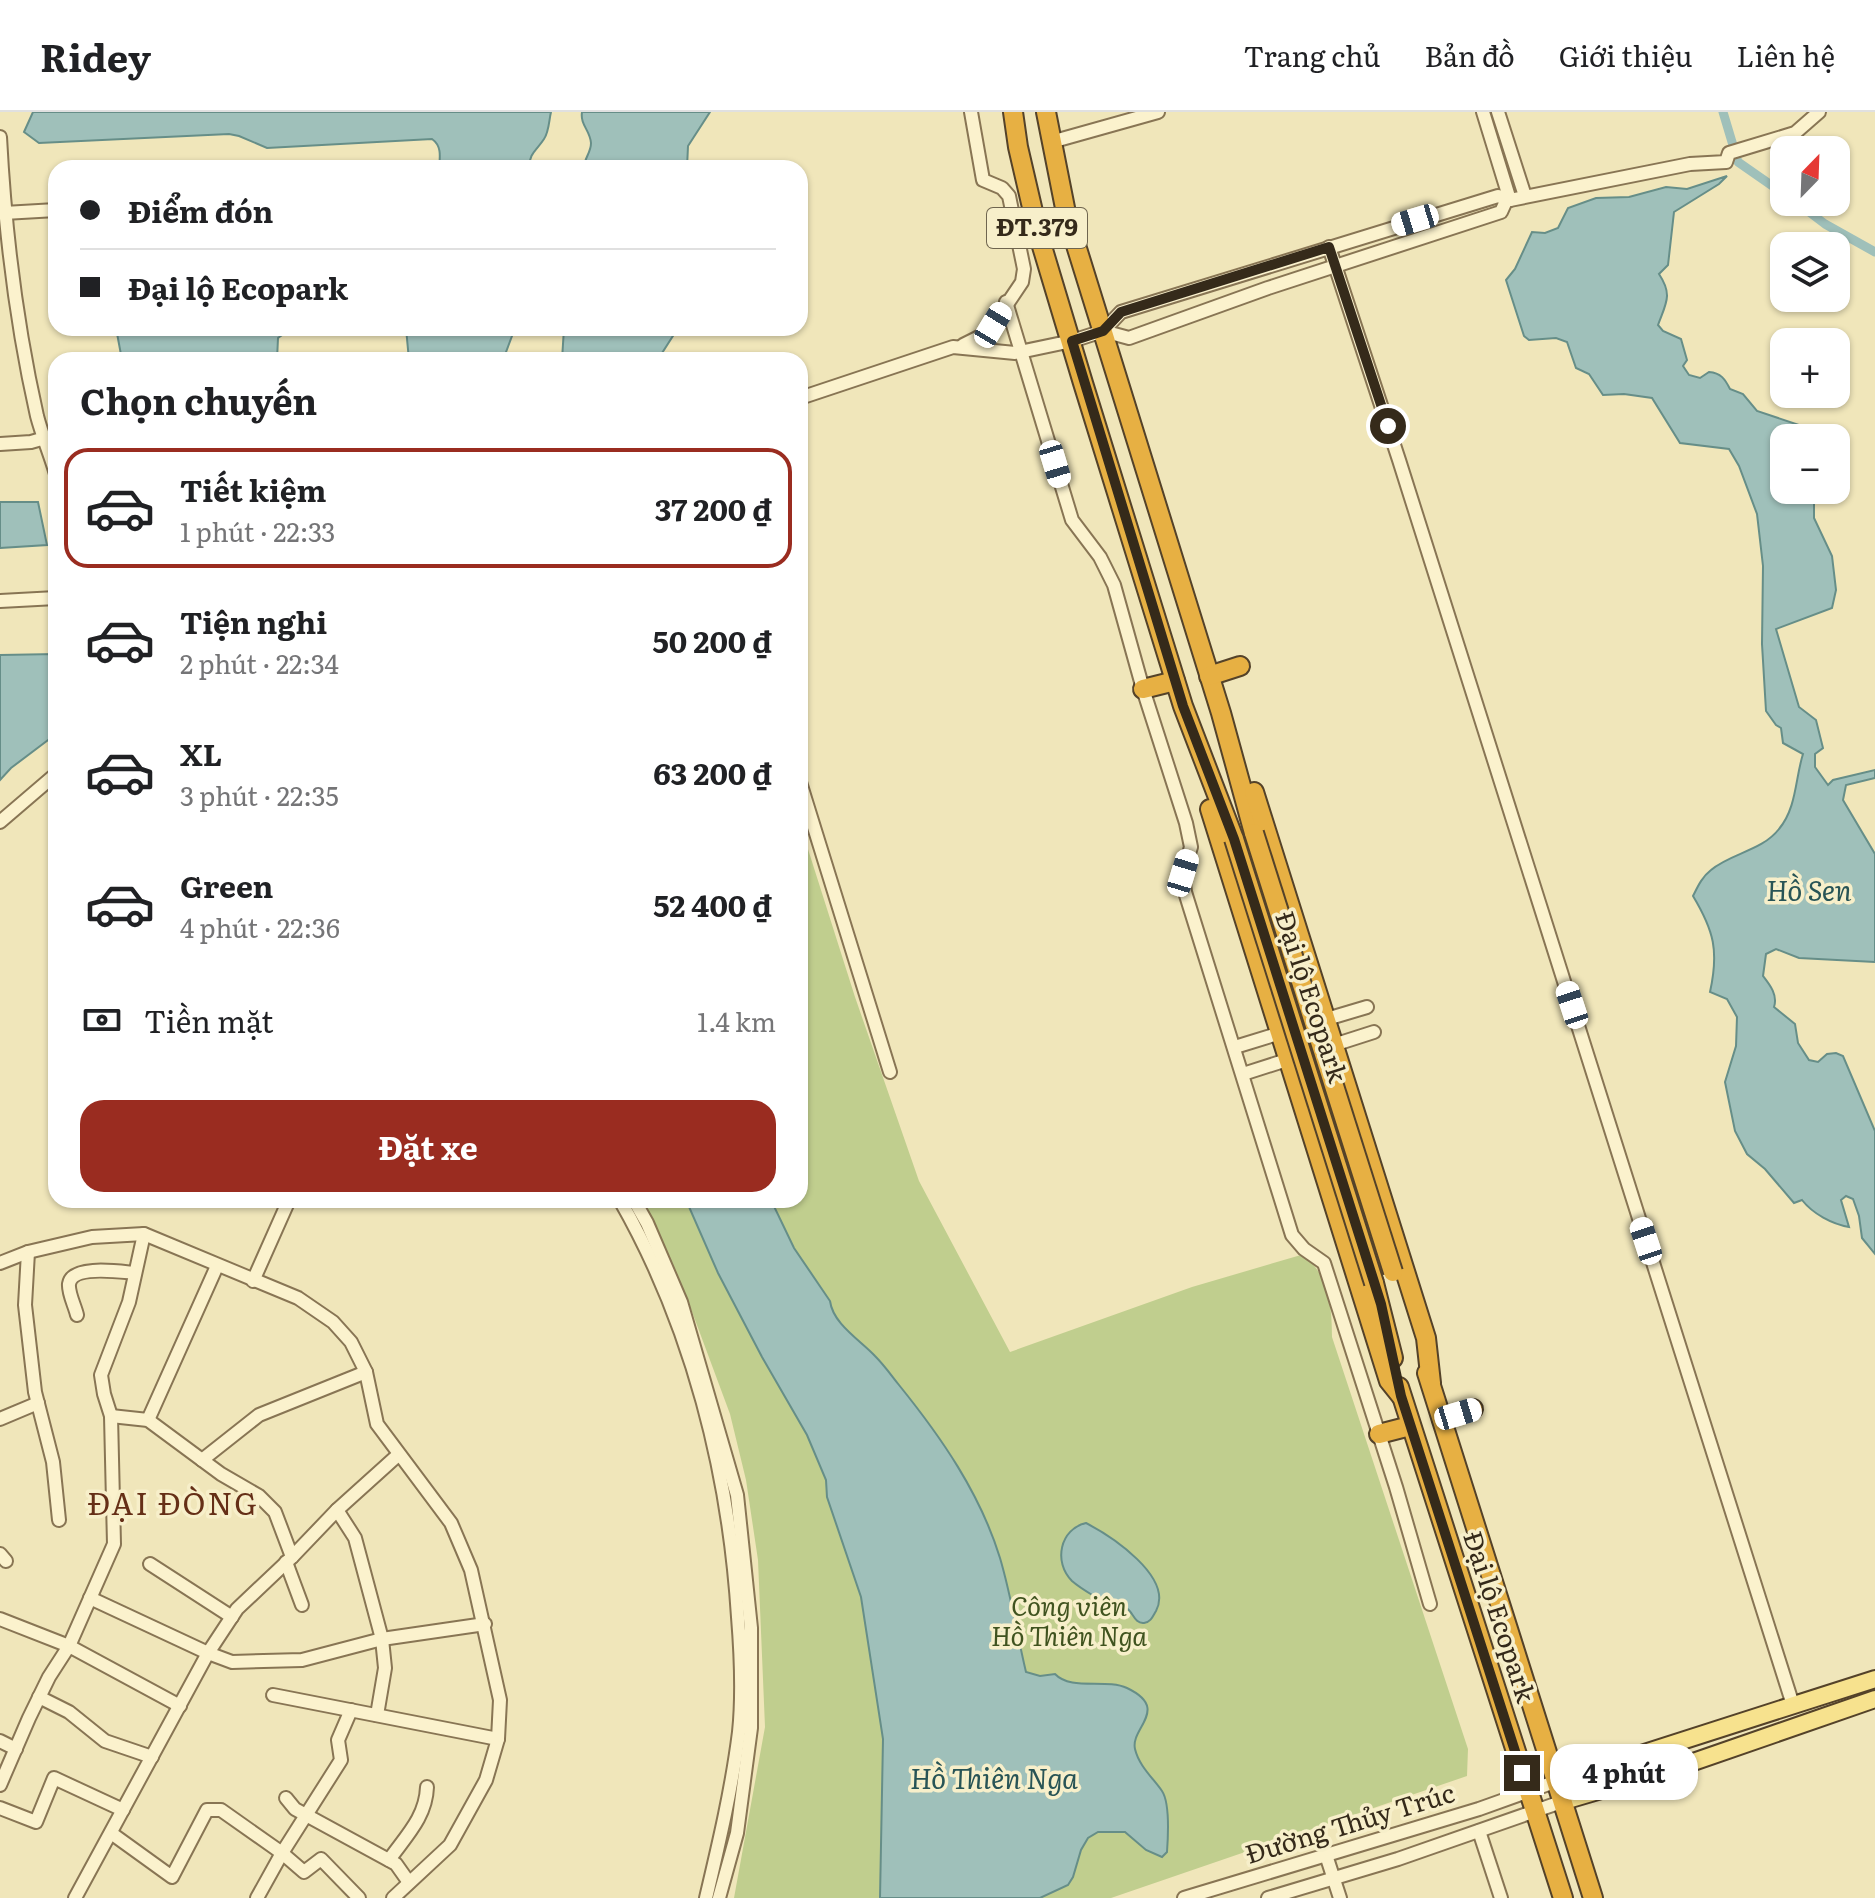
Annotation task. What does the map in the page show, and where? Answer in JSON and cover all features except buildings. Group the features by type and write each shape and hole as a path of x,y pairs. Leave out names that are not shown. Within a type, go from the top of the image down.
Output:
{"highway":[{"name":"Đại lộ Ecopark","path":"1013,112 1038,233 1175,681 1234,839 1374,1283 1410,1426 1563,1898"},
{"name":"Đại lộ Ecopark","path":"1046,112 1066,213 1221,713 1254,833 1593,1898"},
{"path":"1209,676 1240,666"},
{"path":"1143,689 1175,681"},
{"path":"1183,706 1191,748 1389,1381 1401,1396"},
{"path":"1221,713 1237,737 1426,1338 1431,1383"},
{"path":"1442,1419 1473,1409"},
{"path":"1379,1434 1410,1426"}],"main road":[{"path":"1557,1781 1875,1679"},
{"path":"1564,1801 1673,1769 1875,1699"}],"street":[{"path":"808,395 981,336 993,325 1022,282 1024,269 1009,196 1002,188 983,180 971,112"},
{"path":"1051,142 1158,112"},
{"path":"1483,112 1508,201"},
{"path":"1498,112 1525,196"},
{"path":"1103,331 1129,338 1501,212 1508,201 1525,196 1690,164 1726,162 1734,151 1795,133 1819,112"},
{"path":"0,137 7,294 48,448"},
{"path":"953,347 1021,352 1072,341 1103,331 1121,312 1498,196 1508,201"},
{"path":"4,213 48,210"},
{"path":"1329,247 1793,1705"},
{"path":"1006,302 1072,520 1100,557 1114,585 1191,847 1183,873 1185,892 1292,1235 1304,1249 1324,1263 1430,1604"},
{"path":"0,444 45,438"},
{"path":"0,601 48,598"},
{"path":"0,822 48,781"},
{"path":"808,808 890,1072"},
{"path":"1235,1047 1367,1007"},
{"path":"1243,1074 1374,1032"},
{"path":"253,1281 285,1208"},
{"path":"624,1208 684,1328"},
{"path":"638,1208 668,1270 737,1495 751,1728 706,1898"},
{"path":"0,1785 39,1697 69,1646 114,1544 111,1416 101,1375 129,1302 144,1234"},
{"path":"0,1263 28,1252 92,1237 144,1234 298,1298 333,1322 351,1342 366,1372 377,1424 451,1523 471,1570 500,1700 498,1739 486,1780 450,1845 393,1898"},
{"path":"28,1252 25,1305 38,1403 53,1462 59,1520"},
{"path":"148,1420 217,1266"},
{"path":"77,1315 69,1288 74,1276 98,1270 135,1273"},
{"path":"202,1460 259,1415 366,1372"},
{"path":"0,1419 38,1403"},
{"path":"111,1416 148,1420 202,1460 259,1496 275,1512 302,1605"},
{"path":"75,1898 208,1653 237,1609 337,1510 398,1455"},
{"path":"337,1510 355,1538 382,1639 385,1668 377,1715"},
{"path":"150,1564 232,1617"},
{"path":"90,1598 232,1662 302,1660 382,1639 485,1624"},
{"path":"1,1623 69,1646 180,1706"},
{"path":"273,1695 498,1739"},
{"path":"39,1697 69,1712 105,1741 152,1757"},
{"path":"257,1898 341,1760 338,1740 351,1710"},
{"path":"0,1741 16,1749"},
{"path":"719,1898 737,1833 738,1775"},
{"path":"0,1808 36,1822 54,1778 123,1810"},
{"name":"Đường Thủy Trúc","path":"1184,1898 1479,1809 1557,1781"},
{"path":"389,1860 421,1816 427,1787"},
{"path":"286,1798 295,1809 396,1864 408,1881"},
{"name":"Đường Thủy Trúc","path":"1268,1898 1334,1879 1564,1801"},
{"path":"111,1833 172,1877 207,1810 221,1810 304,1872 321,1859 359,1898"},
{"path":"1479,1831 1501,1898"},
{"path":"1326,1855 1340,1898"}],"green space":[{"name":"Công viên Hồ Thiên Nga","path":"808,849 919,1181 1010,1352 1192,1287 1301,1255 1318,1270 1330,1302 1332,1337 1468,1749 1467,1776 1111,1898 734,1898 765,1727 758,1560 746,1480 730,1414 691,1309 643,1208 808,1208"}],"water":[{"path":"33,112 551,112 547,133 530,160 440,160 439,148 432,139 267,148 229,134 39,143 24,132"},
{"path":"582,112 710,112 688,146 687,160 585,160 591,143"},
{"name":"Hồ Sen","path":"1727,176 1674,212 1668,265 1659,274 1667,294 1658,325 1663,331 1681,339 1687,360 1683,366 1689,375 1700,378 1709,372 1717,374 1730,389 1743,394 1757,411 1796,424 1770,424 1770,504 1814,504 1814,518 1832,556 1836,590 1832,608 1776,629 1799,707 1816,720 1823,748 1815,754 1815,767 1828,785 1833,780 1875,770 1875,778 1846,785 1843,800 1875,854 1875,962 1799,958 1776,949 1766,954 1763,976 1774,994 1774,1007 1795,1024 1798,1043 1809,1060 1818,1062 1827,1054 1843,1056 1875,1131 1875,1254 1862,1238 1853,1199 1846,1196 1841,1200 1849,1227 1830,1221 1802,1200 1794,1203 1765,1169 1747,1154 1735,1131 1725,1082 1736,1046 1737,1017 1727,999 1710,992 1713,942 1693,896 1711,870 1764,842 1779,829 1789,812 1803,754 1783,743 1781,728 1766,711 1762,644 1763,566 1757,514 1739,466 1729,449 1680,443 1652,398 1603,395 1589,374 1576,368 1567,342 1556,338 1529,340 1524,336 1506,280 1515,269 1532,232 1545,233 1558,228 1568,208 1596,198 1629,197 1666,187 1687,189"},
{"path":"118,336 281,336 277,352 120,352"},
{"path":"407,336 512,336 506,352 408,352"},
{"path":"564,336 673,336 663,352 562,352"},
{"path":"0,502 38,502 47,545 0,548"},
{"path":"48,654 48,740 0,780 0,655"},
{"name":"Hồ Thiên Nga","path":"690,1208 775,1208 794,1248 830,1301 836,1317 881,1363 915,1405 970,1488 1000,1558 1026,1672 1040,1676 1055,1674 1070,1682 1119,1685 1140,1696 1146,1703 1148,1711 1135,1741 1135,1749 1143,1766 1165,1796 1168,1838 1167,1852 1162,1857 1146,1850 1125,1832 1098,1832 1088,1838 1081,1850 1068,1885 1040,1898 880,1898 883,1739 861,1597 827,1497 826,1480 807,1435 718,1273"},
{"path":"1086,1523 1124,1548 1148,1572 1159,1598 1156,1611 1148,1621 1141,1623 1126,1608 1098,1599 1072,1581 1066,1573 1061,1556 1065,1539 1077,1526"}],"waterway":[{"path":"1723,112 1738,162 1770,184"},
{"path":"1814,216 1875,252"}],"district":[{"name":"ĐẠI ĐÒNG","path":"173,1505"}],"route":[{"path":"1388,426 1329,247 1121,312 1103,331 1072,341 1183,706 1234,839 1381,1304 1401,1396 1522,1773"}]}
